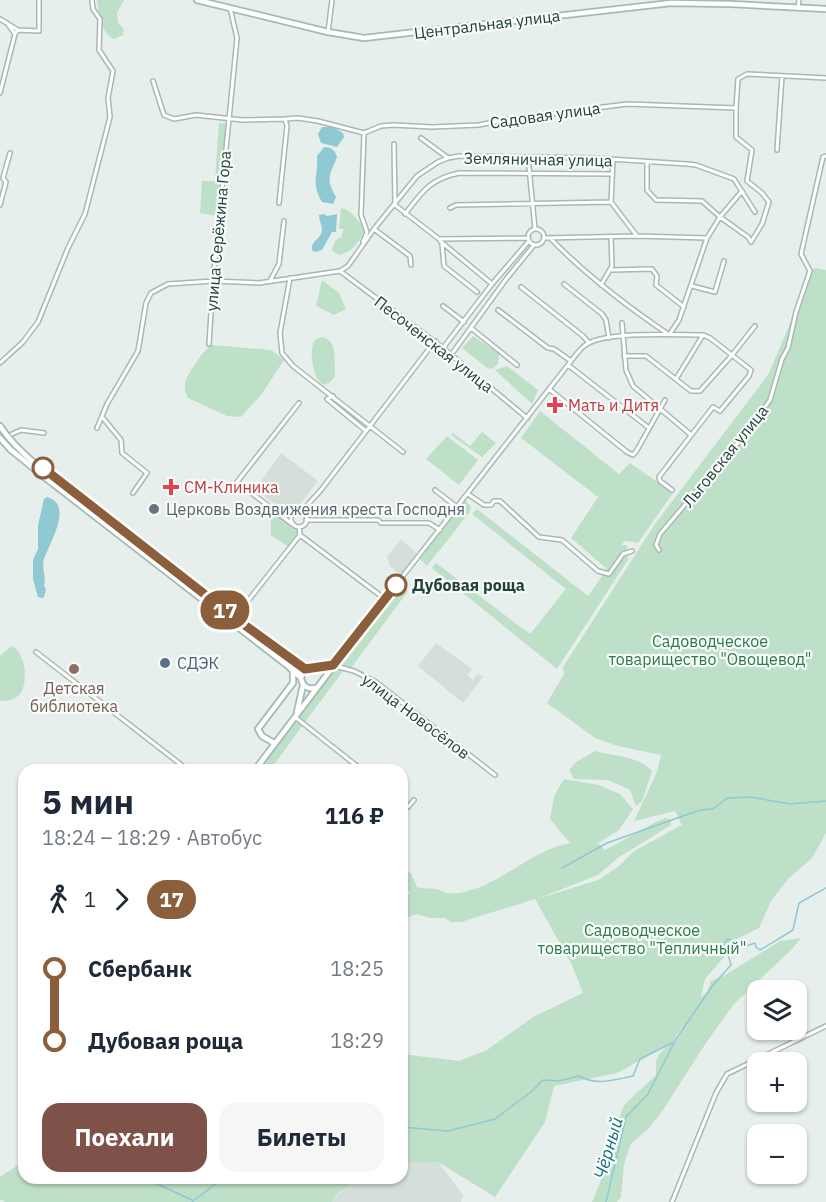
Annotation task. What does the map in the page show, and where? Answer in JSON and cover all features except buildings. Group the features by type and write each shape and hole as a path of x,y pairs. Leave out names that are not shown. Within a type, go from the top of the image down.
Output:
{"street":[{"path":"0,20 18,30 39,31 39,0"},
{"path":"0,363 23,342 38,322 68,248 85,214 104,144 110,117 108,98 113,71 99,50 100,19 93,9 92,0"},
{"name":"Центральная улица","path":"197,0 328,32 363,38 641,4 683,3 826,9"},
{"path":"328,32 332,0"},
{"path":"798,8 799,0"},
{"name":"улица Серёжина Гора","path":"209,344 237,38 230,8"},
{"path":"6,22 15,34"},
{"path":"0,93 18,30"},
{"path":"647,162 647,190 656,200 702,201 748,237 751,242 762,224 769,202 747,181 752,150 736,137 738,79 747,74 826,78"},
{"path":"777,150 782,75"},
{"path":"153,81 164,116 168,118 196,115 228,117"},
{"name":"Садовая улица","path":"228,117 242,120 318,121 364,133 381,126 479,125 627,104 736,108"},
{"path":"279,203 287,126 285,119"},
{"path":"363,244 367,232 361,215 364,133"},
{"path":"421,138 448,158"},
{"path":"394,144 395,205 492,284"},
{"path":"0,205 2,186 6,182 3,178 10,153"},
{"name":"Льговская улица","path":"659,550 656,545 660,534 748,431 770,400 810,271 801,254 823,158 826,156"},
{"path":"528,157 535,229"},
{"name":"Земляничная улица","path":"340,271 348,266 374,229 417,176 425,169 448,158 528,157 696,165 734,179 742,191"},
{"path":"613,160 611,202 637,236"},
{"path":"529,174 612,174"},
{"name":"Земляничная улица","path":"405,214 427,186 434,180 449,175 529,174"},
{"path":"669,335 679,320 707,238 720,217 742,191 755,213"},
{"path":"450,208 456,204 611,202"},
{"path":"270,281 279,264 284,221"},
{"path":"374,229 410,256 411,265"},
{"path":"452,355 507,278 534,245 542,243 544,238 542,232 535,229"},
{"path":"443,348 529,240 529,233 535,229"},
{"path":"544,238 637,236 707,238"},
{"path":"549,237 575,264 626,306 669,335"},
{"path":"601,285 611,270 611,237"},
{"path":"440,241 529,240 534,245"},
{"path":"440,241 444,266 477,292"},
{"path":"692,286 715,292 724,261"},
{"path":"611,270 652,270 657,276 656,285 684,306"},
{"path":"97,428 107,404 138,351 146,303 151,294 168,284 213,281 249,284 340,271"},
{"name":"Песоченская улица","path":"340,271 435,341 527,418"},
{"path":"290,278 280,333 282,353 293,366 404,452"},
{"path":"564,284 602,314 606,320 609,338"},
{"path":"521,286 589,343"},
{"path":"443,306 464,322"},
{"path":"498,310 548,348 554,349 649,428"},
{"path":"622,323 626,370 633,386 690,434"},
{"path":"624,357 646,356 691,391 700,391 732,356 755,326"},
{"path":"471,328 517,365"},
{"path":"259,764 316,687 569,363 589,343 609,338 651,334 703,335 751,370 749,376 720,411 713,407 659,477 660,481 672,490"},
{"path":"676,380 703,335"},
{"path":"292,524 292,515 301,512 322,489 435,341"},
{"path":"549,389 627,452 633,454 665,400"},
{"path":"333,396 327,399 366,431"},
{"path":"299,403 237,482 299,527 304,525 306,520 305,515 301,512"},
{"path":"103,418 121,440 122,453 147,473 133,493"},
{"path":"0,426 15,445 144,549 305,669 333,665"},
{"path":"44,433 21,430 0,440 288,666 301,679 303,685 301,702 295,717"},
{"path":"435,490 458,508"},
{"path":"468,494 484,505 500,501 539,537 562,540 598,571 609,574 623,554 632,551"},
{"path":"306,520 427,523 440,530"},
{"path":"240,611 300,535 299,527"},
{"path":"300,535 385,599"},
{"path":"36,652 180,764"},
{"name":"улица Новосёлов","path":"333,665 354,671 376,682 495,775"},
{"path":"315,668 320,671 322,680"},
{"path":"274,743 262,736 258,729 293,683 301,679 305,669"},
{"path":"293,671 293,683"},
{"path":"303,685 309,688 316,687"},
{"path":"295,717 354,764"},
{"path":"408,807 414,800"},
{"path":"672,1202 716,1093 727,1074 826,1026"}],"shaded area":[{"path":"281,453 318,481 300,504 284,512 255,489"},
{"path":"401,539 418,555 402,576 390,566 387,557"},
{"path":"436,643 472,669 467,675 473,680 478,673 483,677 463,703 418,666"},
{"path":"408,1162 438,1162 463,1195 461,1202 332,1202 351,1184 408,1184"}],"green space":[{"path":"97,0 124,0 117,13 118,23 124,29 123,35 114,39 106,33 101,22"},
{"path":"219,123 226,124 217,216 200,213 202,181 215,181"},
{"path":"341,208 351,213 364,228 355,246 348,252 338,255 332,250 335,241 341,237 344,229 339,229"},
{"path":"814,268 826,270 826,833 812,858 789,878 771,901 759,928 727,944 724,957 705,979 701,997 707,992 711,981 725,975 780,941 801,938 759,980 747,980 747,992 733,1005 663,1110 650,1127 631,1144 624,1164 621,1197 617,1202 592,1202 601,1180 609,1145 624,1105 656,1075 658,1056 675,1041 682,1027 672,1043 617,1073 554,1086 545,1122 495,1197 438,1162 408,1162 408,1055 459,1061 487,1050 533,1017 583,993 571,963 535,899 461,922 417,914 408,917 408,895 410,894 408,872 411,873 417,887 438,889 447,893 461,893 494,881 543,852 570,843 550,819 554,796 564,779 599,785 620,794 633,809 619,830 598,843 605,850 665,818 671,819 671,825 619,857 598,875 537,899 598,880 618,867 634,851 682,825 675,811 634,821 657,772 661,755 618,746 595,738 547,703 564,674 563,667 655,524 768,375"},
{"path":"322,280 339,293 346,309 334,315 316,306"},
{"path":"473,336 499,354 498,364 492,369 487,368 462,348"},
{"path":"322,337 331,342 335,358 335,376 329,383 323,384 315,374 312,356 314,342"},
{"path":"212,345 271,350 284,360 261,395 241,417 227,416 188,398 185,390 186,380 200,356"},
{"path":"507,366 538,390 532,404 495,370"},
{"path":"540,411 619,474 630,463 673,493 638,543 625,541 621,545 627,545 628,560 557,669 432,568 436,563 530,634 566,589 472,514 477,509 588,596 607,569 571,538 598,497 521,438"},
{"path":"482,432 496,443 482,457 451,435 453,433 470,446"},
{"path":"447,436 478,460 459,485 426,459"},
{"path":"465,500 471,507 469,513 427,566 420,559"},
{"path":"271,511 298,532 289,547 271,535"},
{"path":"400,584 408,591 351,668 339,663"},
{"path":"11,646 23,662 24,685 22,692 16,697 0,701 0,656"},
{"path":"335,669 343,671 305,722 297,716"},
{"path":"295,719 303,725 275,764 261,764"},
{"path":"595,751 633,759 652,771 642,801 636,806 630,790 608,780 574,779 569,770 576,762"},
{"path":"18,1165 18,1184 350,1184 336,1195 332,1202 5,1202 0,1199 0,1177"}],"water":[{"path":"322,127 333,127 343,133 344,137 337,147 321,143 318,134"},
{"path":"324,147 332,149 337,157 330,177 336,197 333,204 322,202 316,189 317,156"},
{"path":"337,214 336,232 332,232 322,250 315,252 312,246 322,232 319,215 327,216"},
{"path":"47,497 55,501 59,507 59,515 55,534 43,562 46,589 42,598 38,597 33,579 33,560 38,549 38,525 44,499"}],"waterway":[{"path":"562,868 607,843 700,810 713,809 727,798 751,797 790,804 826,801"},
{"path":"408,1128 448,1131 495,1119 543,1080 559,1081 579,1076 592,1081 605,1081 633,1076 640,1059 674,1042 713,985 731,965 725,944 727,939 732,940 737,949 755,943 760,950 793,930 799,903 826,888"},
{"name":"Чёрный","path":"606,1202 626,1117 648,1094 674,1043"},
{"path":"157,1184 192,1200"},
{"path":"192,1202 215,1184"}],"bus line":[{"name":"17","path":"43,468 144,549 305,669 333,665 396,585"}],"place":[{"name":"Мать и Дитя","path":"555,405"},
{"name":"СМ-Клиника","path":"171,487"},
{"name":"Церковь Воздвижения креста Господня","path":"154,509"},
{"name":"Дубовая роща","path":"396,585"},
{"name":"СДЭК","path":"165,663"},
{"name":"Детская библиотека","path":"74,669"}],"park label":[{"name":"Садоводческое товарищество \"Овощевод\"","path":"710,650"},
{"name":"Садоводческое товарищество \"Тепличный\"","path":"642,939"}]}
